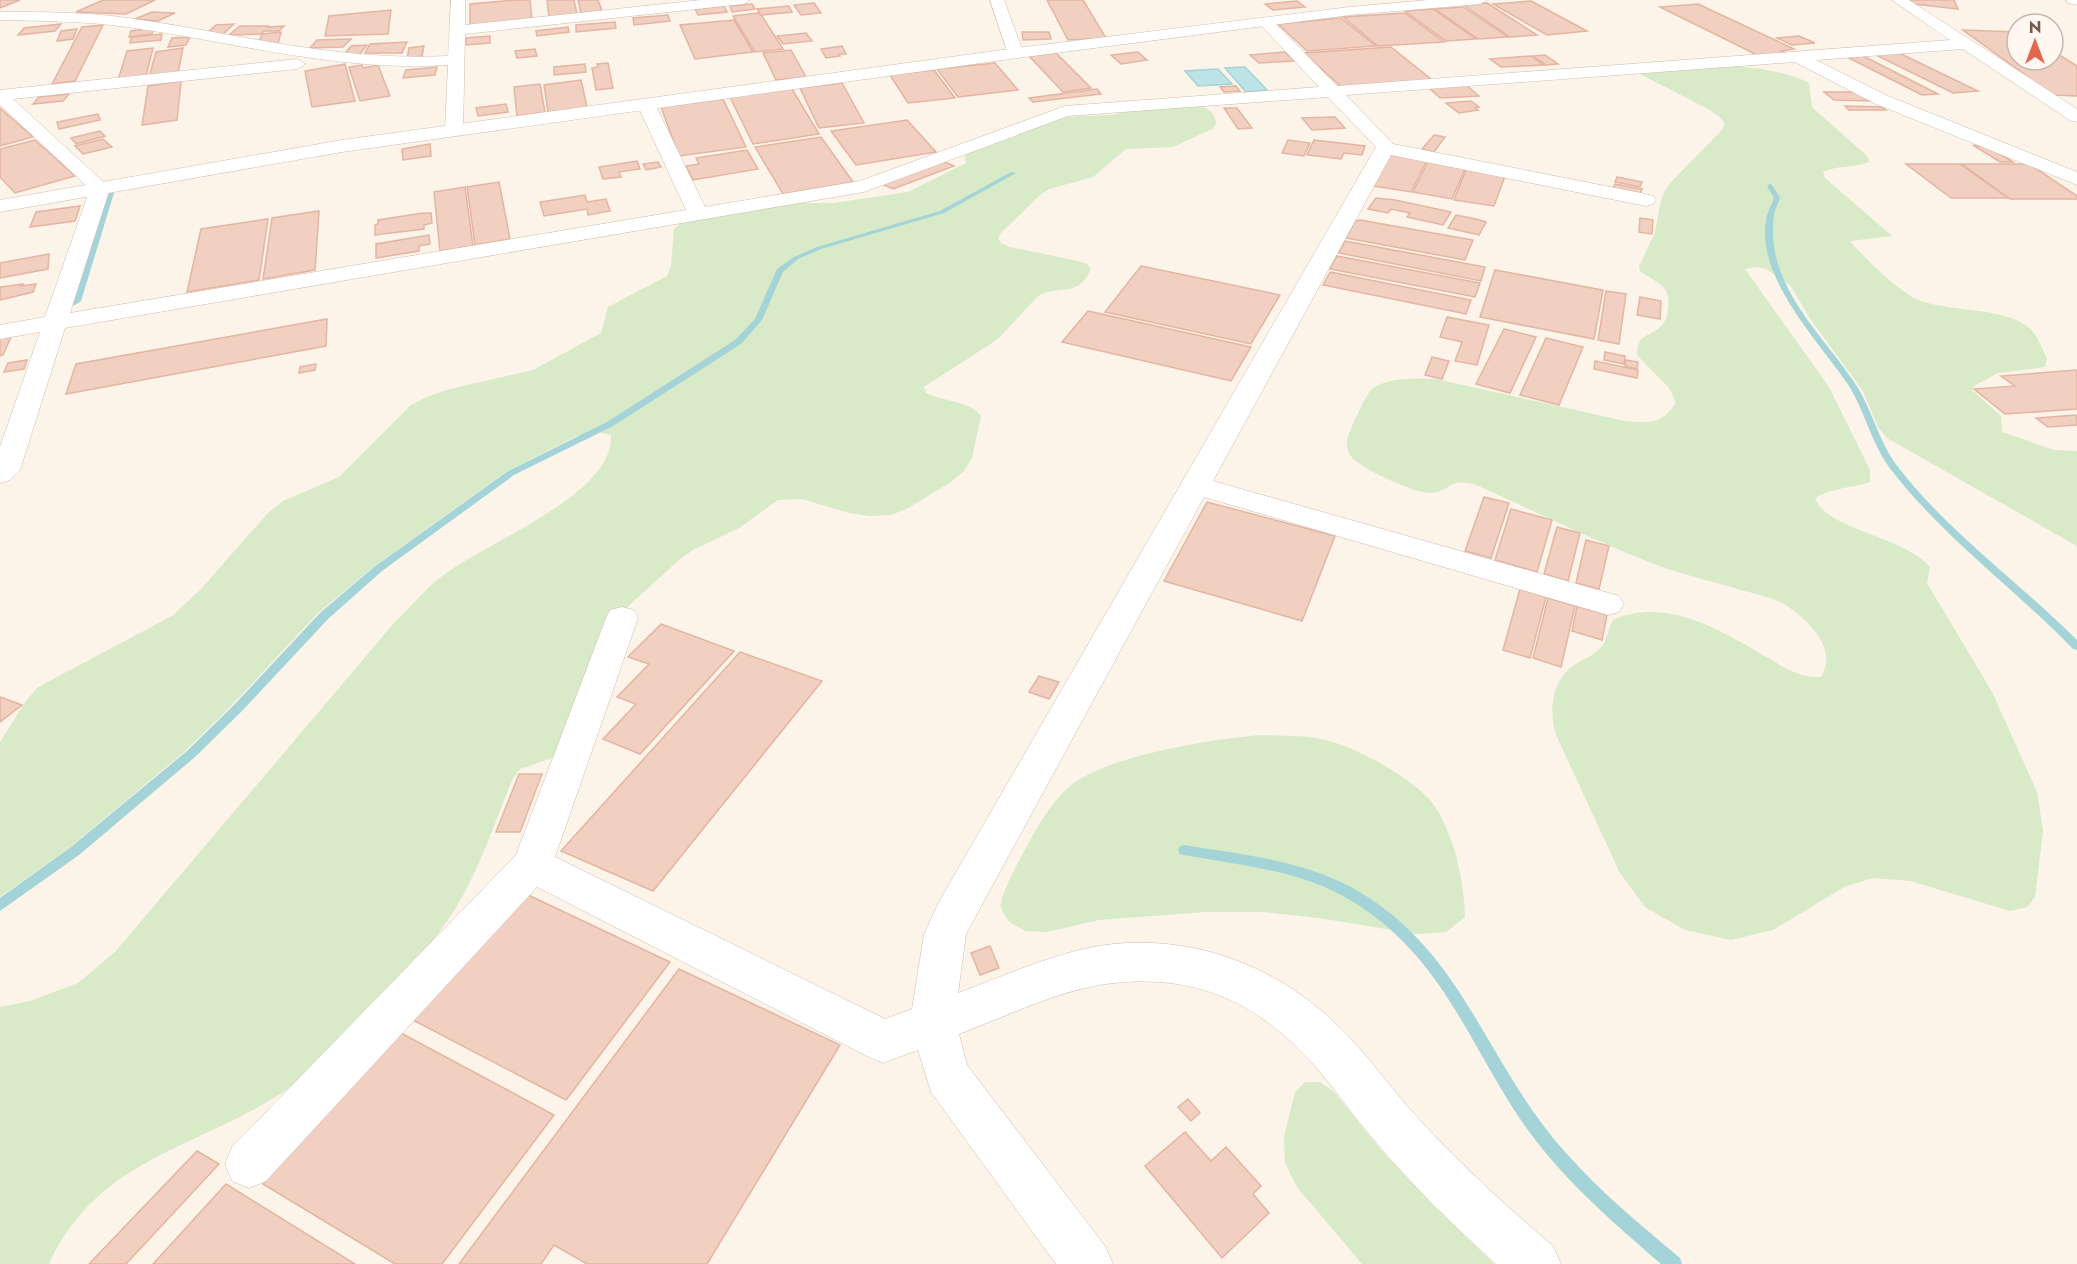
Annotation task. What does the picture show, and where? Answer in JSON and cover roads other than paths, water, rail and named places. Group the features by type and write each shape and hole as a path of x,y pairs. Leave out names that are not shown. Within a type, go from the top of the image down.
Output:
{"street":[{"path":"454,131 458,0"},
{"path":"457,30 743,0"},
{"path":"997,0 1014,48 1019,53"},
{"path":"0,206 285,155 646,104 1392,3 1480,0"},
{"path":"1899,0 2077,117"},
{"path":"0,16 127,22 330,57 402,62 456,60"},
{"path":"1265,21 1385,148 1646,200"},
{"path":"0,333 864,186 1065,111 1966,44"},
{"path":"1796,56 1882,100 2077,179 2074,184 2077,186"},
{"path":"0,95 320,62 330,57"},
{"path":"0,95 100,188"},
{"path":"646,104 698,214"},
{"path":"1087,1264 947,1076 933,1022 945,934 1385,148"},
{"path":"0,474 6,470 100,188"},
{"path":"1195,485 1608,604"},
{"path":"249,1164 532,865 622,618"},
{"path":"532,865 882,1041 1078,970 1109,962 1141,960 1173,962 1206,969 1237,980 1268,996 1297,1016 1323,1042 1400,1134 1485,1220 1535,1264"}],"water":[{"path":"1245,67 1267,90 1246,92 1225,68"},
{"path":"1218,69 1232,84 1198,86 1185,71"}],"waterway":[{"path":"0,905 75,851 191,754 238,708 324,616 378,569 511,473 610,424 738,342 758,320 780,271 796,258 819,248 942,212 1013,173"},
{"path":"1770,186 1777,198 1770,217 1770,243 1775,265 1784,287 1809,327 1851,383 1887,458 1914,493 1936,516 2055,623 2077,646"},
{"path":"72,303 77,301 111,193"},
{"path":"1184,850 1285,868 1323,880 1367,904 1405,934 1453,992 1514,1095 1551,1147 1583,1183 1674,1264"}]}
